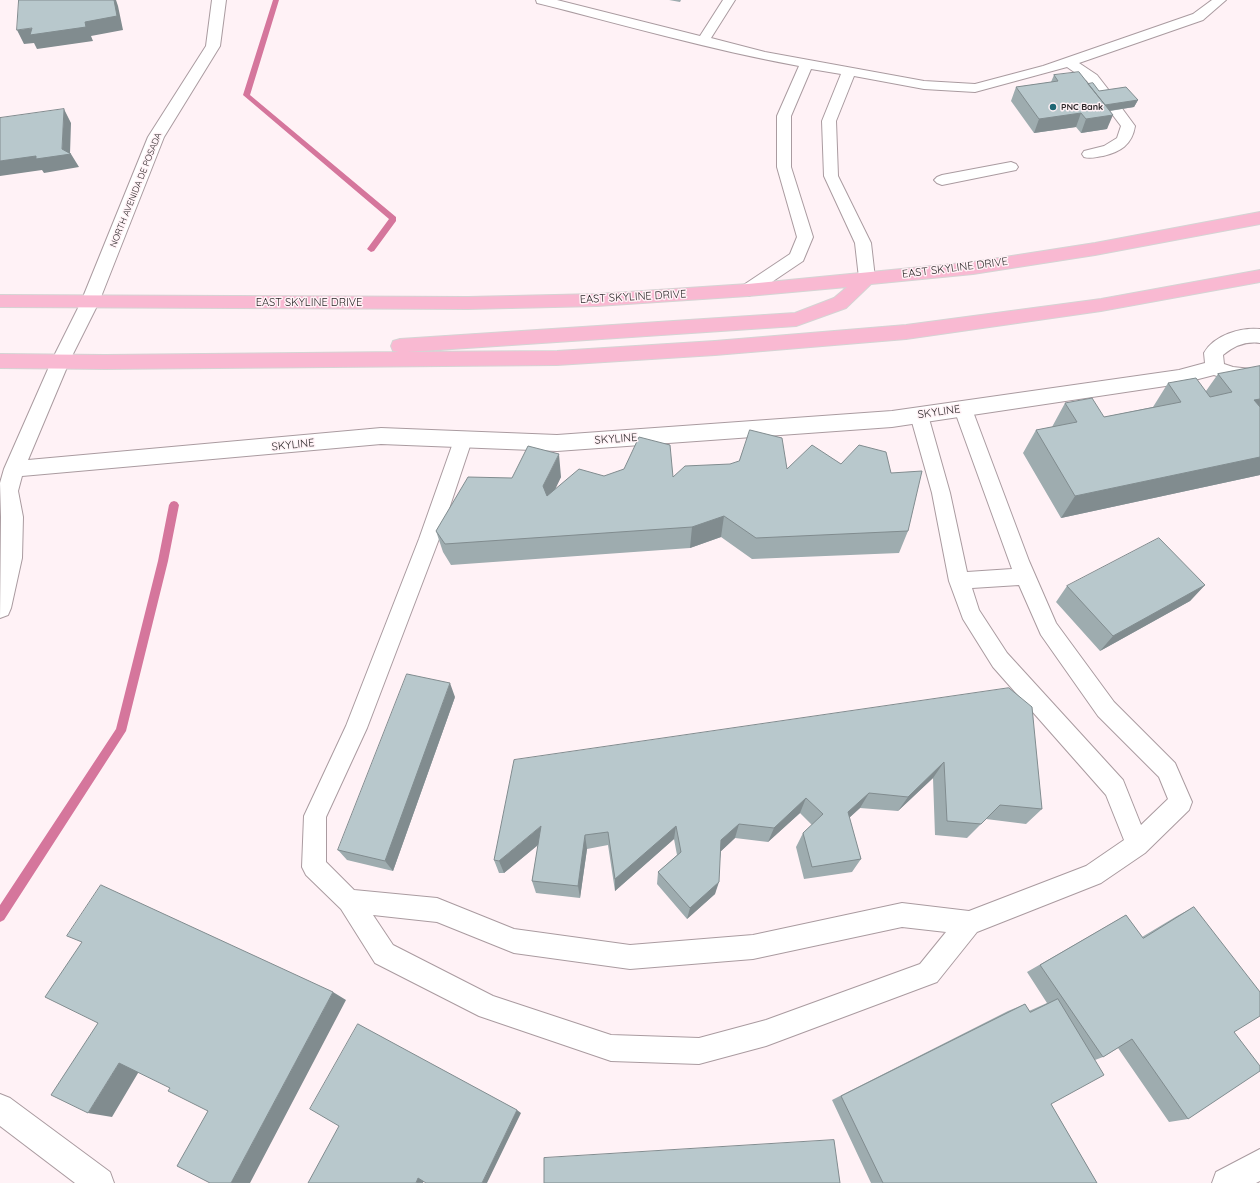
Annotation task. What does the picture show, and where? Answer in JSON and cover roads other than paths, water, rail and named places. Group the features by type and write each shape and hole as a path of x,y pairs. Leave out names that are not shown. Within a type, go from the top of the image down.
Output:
{"main road":[{"name":"EAST SKYLINE DRIVE","path":"0,301 468,303 598,300 748,290 973,268 1095,249 1260,218"},
{"path":"0,360 105,362 557,358 731,347 906,332 1100,305 1260,276"},
{"path":"276,360 418,344 796,319 840,303 867,278"}],"street":[{"name":"NORTH AVENIDA DE POSADA","path":"4,495 61,360 90,302 156,137 213,46 218,0"},
{"path":"1260,336 1255,334 1240,337 1224,343 1213,353 1214,368 1231,374 1260,377"},
{"name":"SKYLINE","path":"14,470 381,436 557,443 892,419 1179,377 1214,368"},
{"path":"0,608 11,558 12,516 4,495"},
{"path":"0,1108 99,1183"},
{"path":"1227,1183 1260,1164"}],"lane":[{"path":"542,0 765,56 924,85 975,88 1048,69 1198,18 1220,0"},
{"path":"703,41 728,0"},
{"path":"1068,62 1092,78 1106,96"},
{"path":"748,290 796,257 805,237 784,167 784,116 807,64"},
{"path":"849,71 829,121 831,176 862,243 867,278"},
{"path":"1089,154 1115,149 1127,136 1128,126 1116,110"},
{"path":"942,180 1011,168"},
{"path":"349,901 437,910 514,941 630,957 753,947 902,915 969,923 1093,875 1137,845 1181,802 1167,770 1106,709 1048,629 1026,576 963,409"},
{"path":"919,415 941,493 959,581 970,612 1000,660 1115,788 1137,845"},
{"path":"463,440 429,539 356,728 315,816 314,867 349,901 384,954 488,1006 611,1048 699,1051 766,1033 928,974 969,923"},
{"path":"959,581 1026,576"}],"waterway":[{"path":"276,0 246,95 393,219 371,249"},
{"path":"0,916 121,731 163,561 174,505"}],"place":[{"name":"PNC Bank","path":"1053,107"}]}
